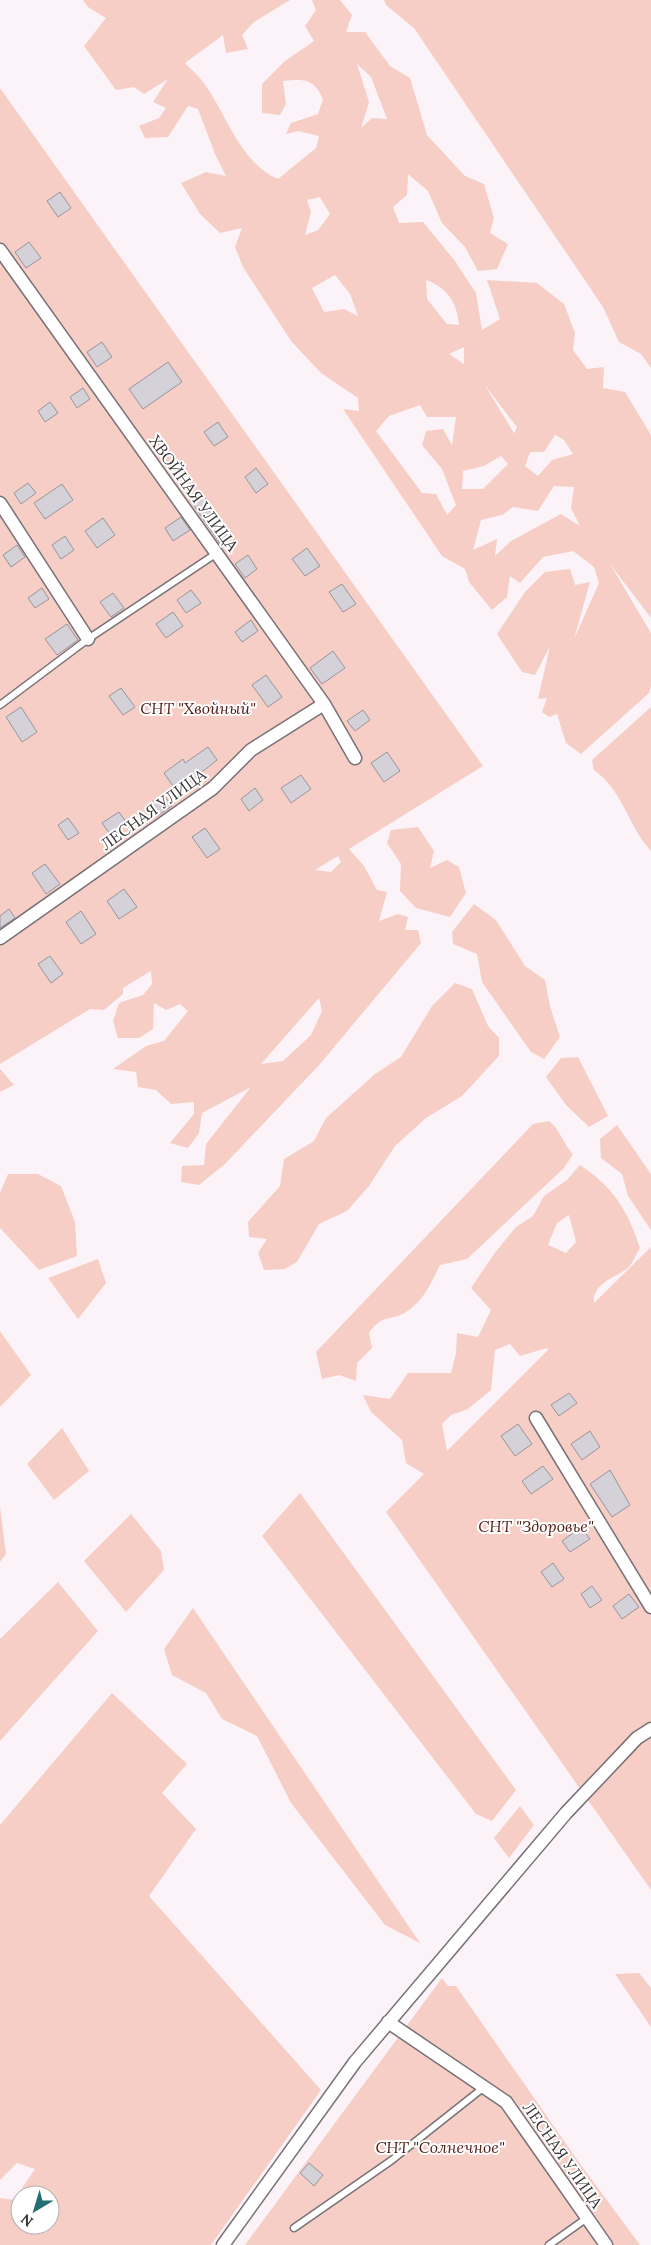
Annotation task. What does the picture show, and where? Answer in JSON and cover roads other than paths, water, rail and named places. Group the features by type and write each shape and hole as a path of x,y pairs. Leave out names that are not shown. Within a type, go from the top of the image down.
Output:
{"street":[{"name":"ХВОЙНАЯ УЛИЦА","path":"0,250 324,704 355,758"},
{"path":"0,503 88,639"},
{"name":"ЛЕСНАЯ УЛИЦА","path":"0,938 213,788 251,750 324,704"},
{"path":"536,1418 651,1607"},
{"path":"223,2245 355,2062 388,2022 566,1814 638,1738 651,1728"},
{"name":"ЛЕСНАЯ УЛИЦА","path":"388,2022 506,2102 606,2245"}],"lane":[{"path":"0,705 88,639 217,553"},
{"path":"294,2228 392,2160 483,2088"},
{"path":"549,2245 587,2218"}],"park label":[{"name":"СНТ \"Хвойный\"","path":"198,708"},
{"name":"СНТ \"Здоровье\"","path":"536,1526"},
{"name":"СНТ \"Солнечное\"","path":"440,2147"}]}
